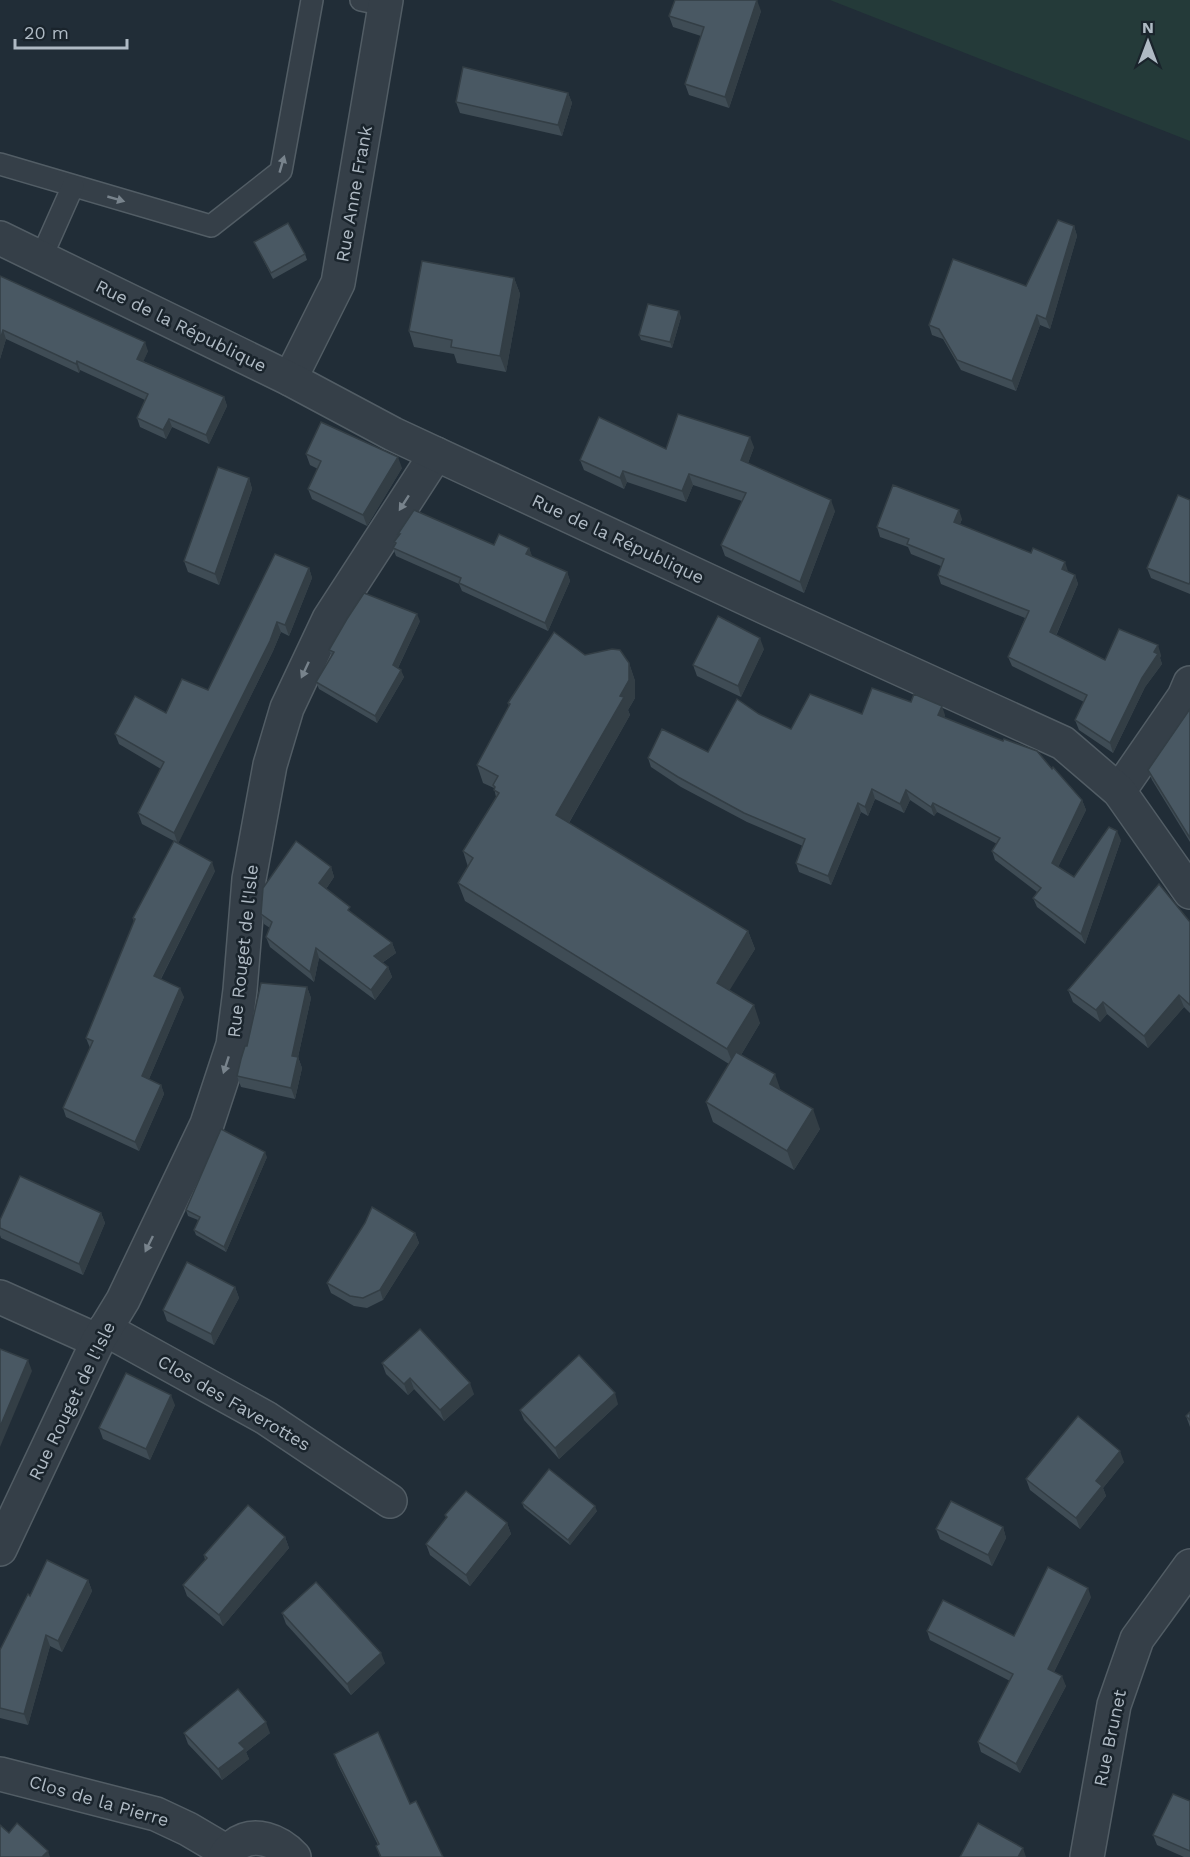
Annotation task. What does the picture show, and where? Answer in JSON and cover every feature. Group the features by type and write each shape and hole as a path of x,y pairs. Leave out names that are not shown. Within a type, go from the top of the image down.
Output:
{"street":[{"name":"Rue Anne Frank","path":"290,379 338,284 378,2"},
{"name":"Rue de la République","path":"0,238 290,379 393,434 781,615 1063,743 1119,792 1190,892"},
{"name":"Rue Rouget de l'Isle","path":"0,1548 207,1124 233,1045 249,879 270,765 287,708 329,619 436,454"},
{"path":"1119,792 1184,697 1190,683"},
{"name":"Clos des Faverottes","path":"0,1297 102,1335 266,1418 390,1502"},
{"name":"Rue Brunet","path":"1087,1857 1114,1705 1137,1639 1190,1566"},
{"name":"Clos de la Pierre","path":"0,1774 156,1814 188,1829 226,1855"},
{"path":"226,1855 240,1841 258,1837 278,1843 294,1857"}],"lane":[{"path":"0,164 211,226 281,171 312,0"},
{"path":"40,258 72,186"}],"green space":[{"path":"830,0 1190,0 1190,141"}],"building":[{"path":"675,0 757,0 725,97 685,84 704,27 669,16"},
{"path":"463,67 568,93 558,125 456,102"},
{"path":"1058,220 1074,226 1046,319 1037,315 1012,381 957,360 939,329 929,325 953,259 1026,286"},
{"path":"288,223 305,254 271,273 254,242"},
{"path":"422,261 514,278 500,356 451,347 452,340 409,331"},
{"path":"0,276 145,342 137,359 224,397 206,435 169,419 163,430 137,418 148,394 3,330 0,340"},
{"path":"648,304 679,311 670,342 639,335"},
{"path":"678,414 750,437 741,460 831,500 800,582 721,545 746,493 689,474 682,491 623,471 620,478 580,460 599,417 666,449"},
{"path":"321,422 398,457 363,515 308,489 321,461 306,454"},
{"path":"218,467 249,478 215,574 184,561"},
{"path":"893,485 959,510 954,522 1031,553 1033,548 1065,562 1062,569 1075,575 1050,632 1105,660 1119,629 1158,645 1154,652 1158,654 1142,678 1110,743 1075,720 1087,695 1008,657 1029,611 938,575 944,559 907,544 909,539 877,527"},
{"path":"1178,495 1190,500 1189,584 1147,568"},
{"path":"414,510 494,545 499,534 529,548 526,554 567,572 545,623 459,583 461,578 393,548 400,534 398,534"},
{"path":"275,554 309,568 285,625 277,622 270,641 174,833 138,813 164,762 115,734 135,696 166,713 182,679 208,690"},
{"path":"364,593 417,614 393,665 401,670 375,716 316,682 334,652 329,650"},
{"path":"718,616 760,638 738,686 693,665"},
{"path":"554,632 585,655 612,649 620,650 629,663 629,680 620,696 624,697 556,815 748,931 717,983 754,1005 727,1049 458,883 473,858 463,851 499,793 494,790 493,785 498,776 477,765 510,704 508,703"},
{"path":"872,688 911,702 914,694 942,706 938,715 1003,741 1004,739 1037,751 1082,800 1052,863 1074,877 1109,827 1117,831 1081,934 1033,898 1041,888 992,851 1000,838 933,803 931,807 906,790 900,804 872,789 865,807 858,803 828,876 796,863 805,839 744,813 648,758 662,729 708,752 737,699 759,714 791,729 810,694 862,714"},
{"path":"1190,709 1190,838 1148,770"},
{"path":"174,841 212,862 154,976 180,988 142,1076 161,1085 135,1142 63,1108 93,1041 86,1038 135,919 133,918"},
{"path":"296,841 331,867 319,883 350,907 348,910 392,943 374,956 388,967 371,990 316,948 310,972 266,937 272,922 261,914 263,888"},
{"path":"1159,884 1190,922 1190,1005 1179,995 1144,1036 1103,1002 1096,1010 1068,990"},
{"path":"261,983 307,987 292,1056 298,1057 291,1088 237,1076 245,1046 247,1046"},
{"path":"736,1052 775,1074 770,1084 813,1109 787,1151 706,1102"},
{"path":"221,1129 265,1152 224,1247 194,1230 200,1217 186,1210"},
{"path":"20,1176 101,1213 79,1264 0,1228 0,1220"},
{"path":"372,1207 415,1233 380,1290 363,1298 350,1296 327,1283 365,1223"},
{"path":"187,1262 235,1287 211,1334 163,1310"},
{"path":"420,1329 470,1383 440,1410 410,1378 404,1384 382,1363"},
{"path":"0,1349 28,1360 0,1427"},
{"path":"579,1355 615,1393 555,1448 520,1410"},
{"path":"126,1373 171,1395 146,1449 99,1428"},
{"path":"1078,1416 1120,1451 1096,1481 1102,1486 1076,1518 1026,1479"},
{"path":"549,1469 595,1506 568,1540 522,1503"},
{"path":"466,1491 507,1523 466,1575 426,1544 447,1517 445,1515"},
{"path":"951,1501 1003,1527 988,1555 936,1529"},
{"path":"248,1505 285,1537 219,1615 183,1585 207,1558 204,1555"},
{"path":"47,1560 88,1580 58,1641 46,1635 24,1714 0,1708 0,1650"},
{"path":"1048,1567 1088,1588 1048,1669 1062,1676 1016,1764 978,1742 1013,1674 927,1631 943,1600 1014,1636"},
{"path":"316,1582 381,1653 347,1684 282,1613"},
{"path":"238,1689 266,1722 239,1743 245,1749 218,1769 184,1733"},
{"path":"378,1732 410,1804 416,1801 443,1857 381,1857 376,1846 379,1844 334,1754"},
{"path":"1173,1794 1190,1801 1190,1851 1153,1835"},
{"path":"17,1823 48,1851 42,1857 0,1857 0,1825 9,1833"},
{"path":"978,1823 1023,1848 1018,1857 960,1857"}]}
